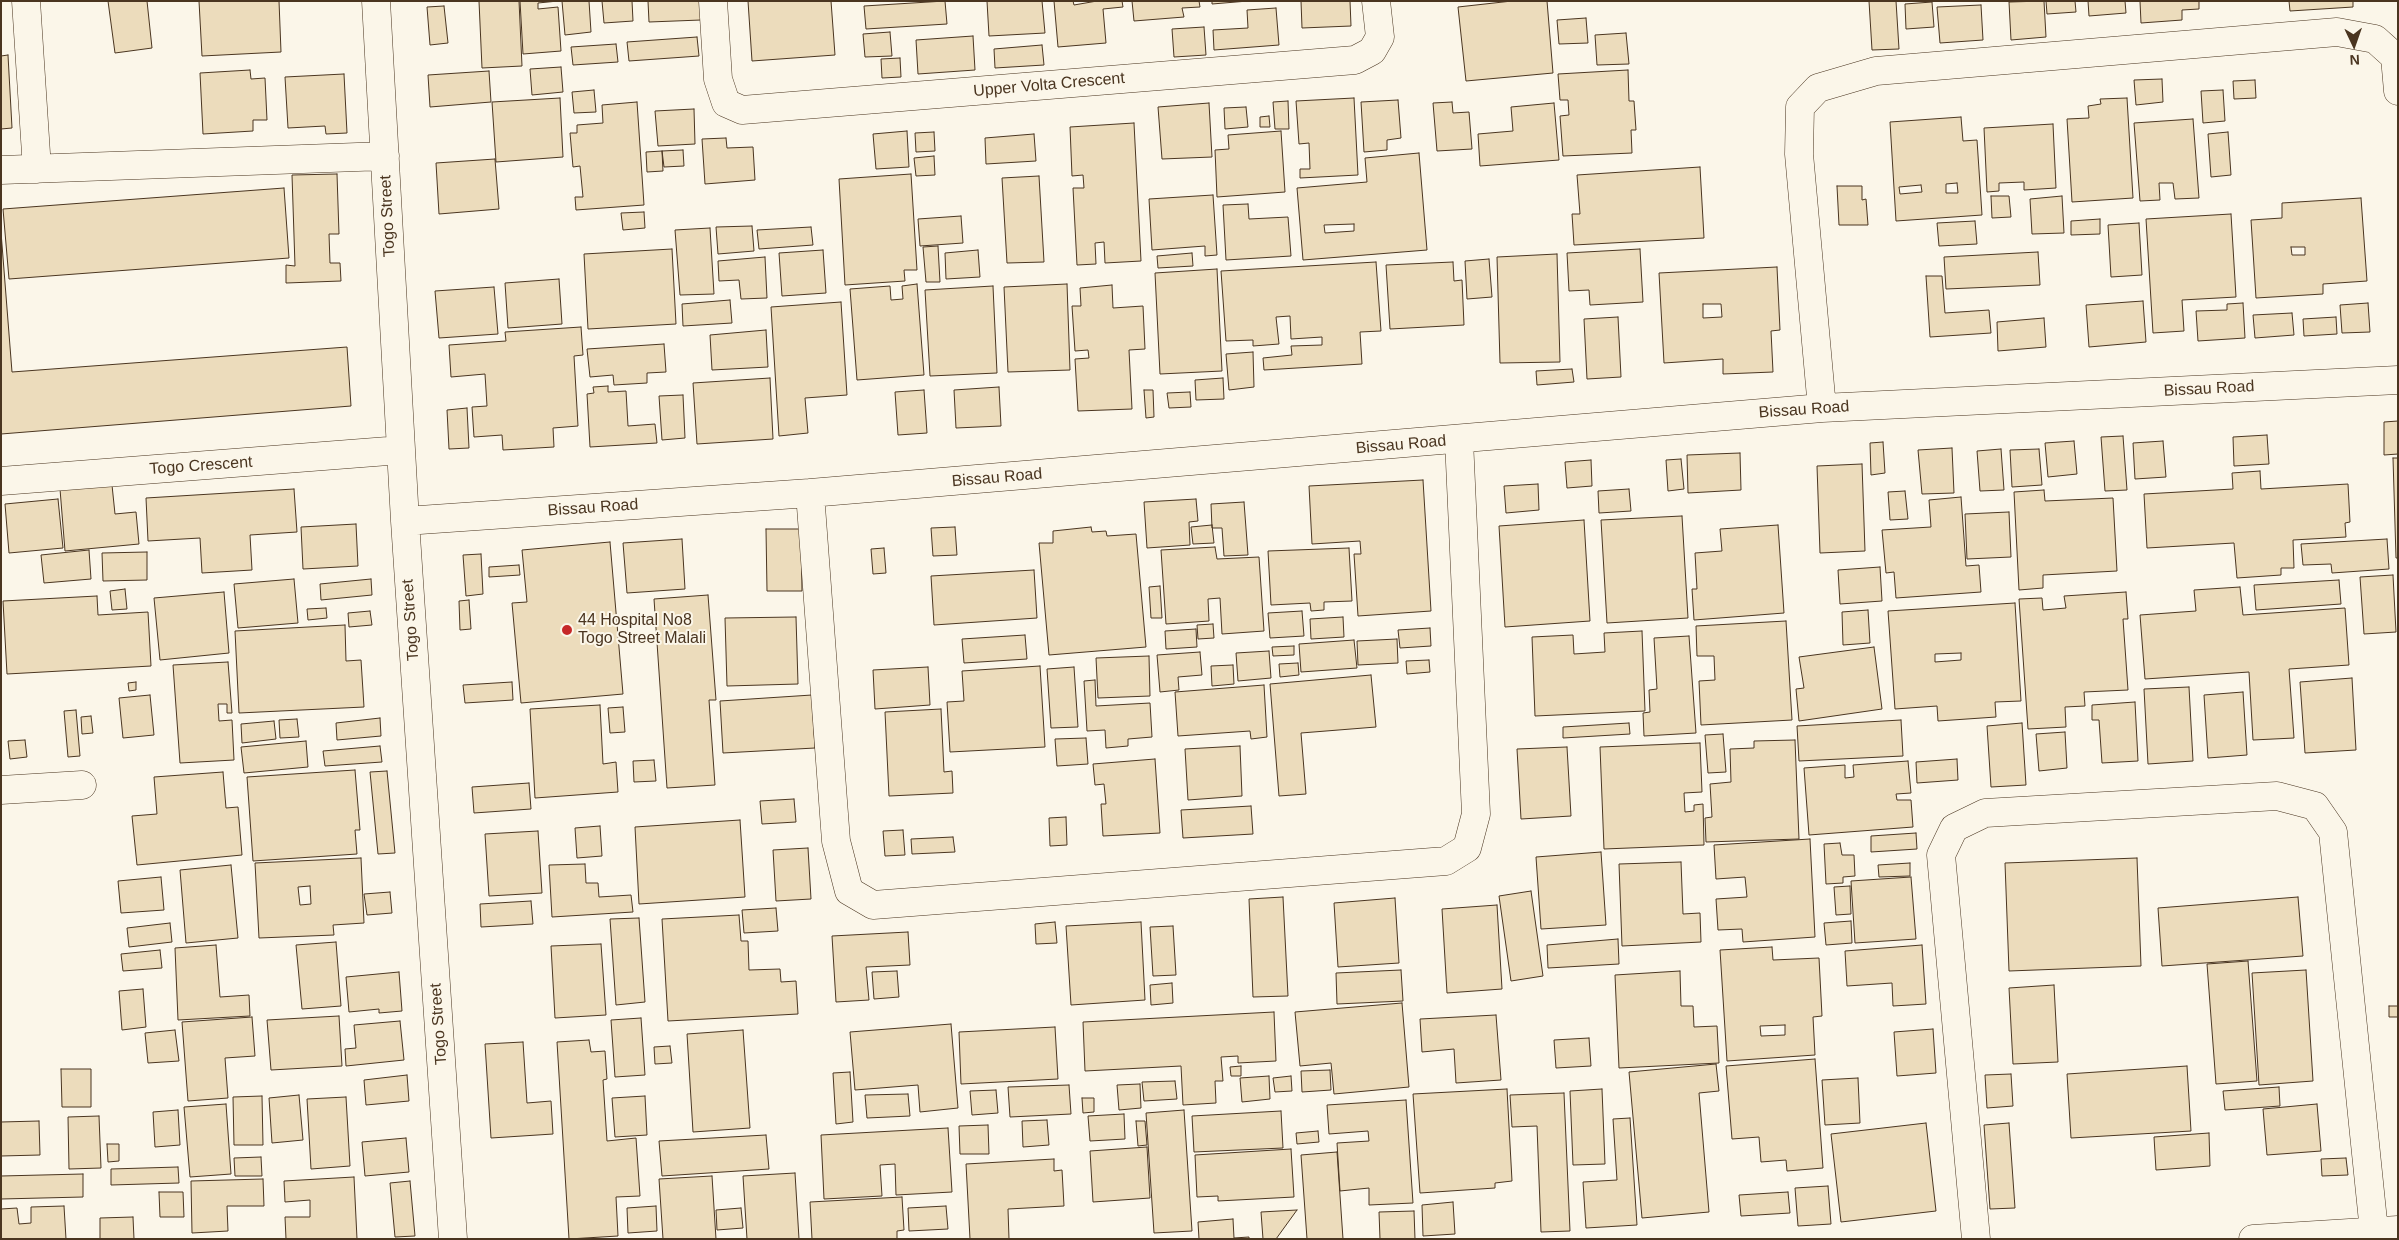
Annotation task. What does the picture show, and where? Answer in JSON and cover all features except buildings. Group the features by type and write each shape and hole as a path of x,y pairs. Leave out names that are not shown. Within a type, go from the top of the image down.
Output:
{"street":[{"path":"26,1 36,169"},
{"name":"Togo Street","path":"376,1 404,520 454,1239"},
{"name":"Upper Volta Crescent","path":"713,1 718,79 726,103 742,110 1355,60 1372,51 1380,38 1376,1"},
{"path":"1822,408 1800,154 1800,107 1818,88 1876,71 2337,32 2375,39 2396,57 2398,91"},
{"path":"1,170 385,156"},
{"name":"Bissau Road","path":"404,520 810,493 1459,440 1822,408 2398,380"},
{"path":"810,493 836,841 849,891 873,905 1446,861 1467,848 1476,814 1459,440"},
{"name":"Togo Crescent","path":"1,481 401,450"},
{"path":"1,790 82,785"},
{"path":"1976,1239 1941,855 1954,828 1985,813 2277,796 2315,806 2333,832 2386,1231 2253,1239"}],"place":[{"name":"44 Hospital No8 Togo Street Malali","path":"567,630"}]}
